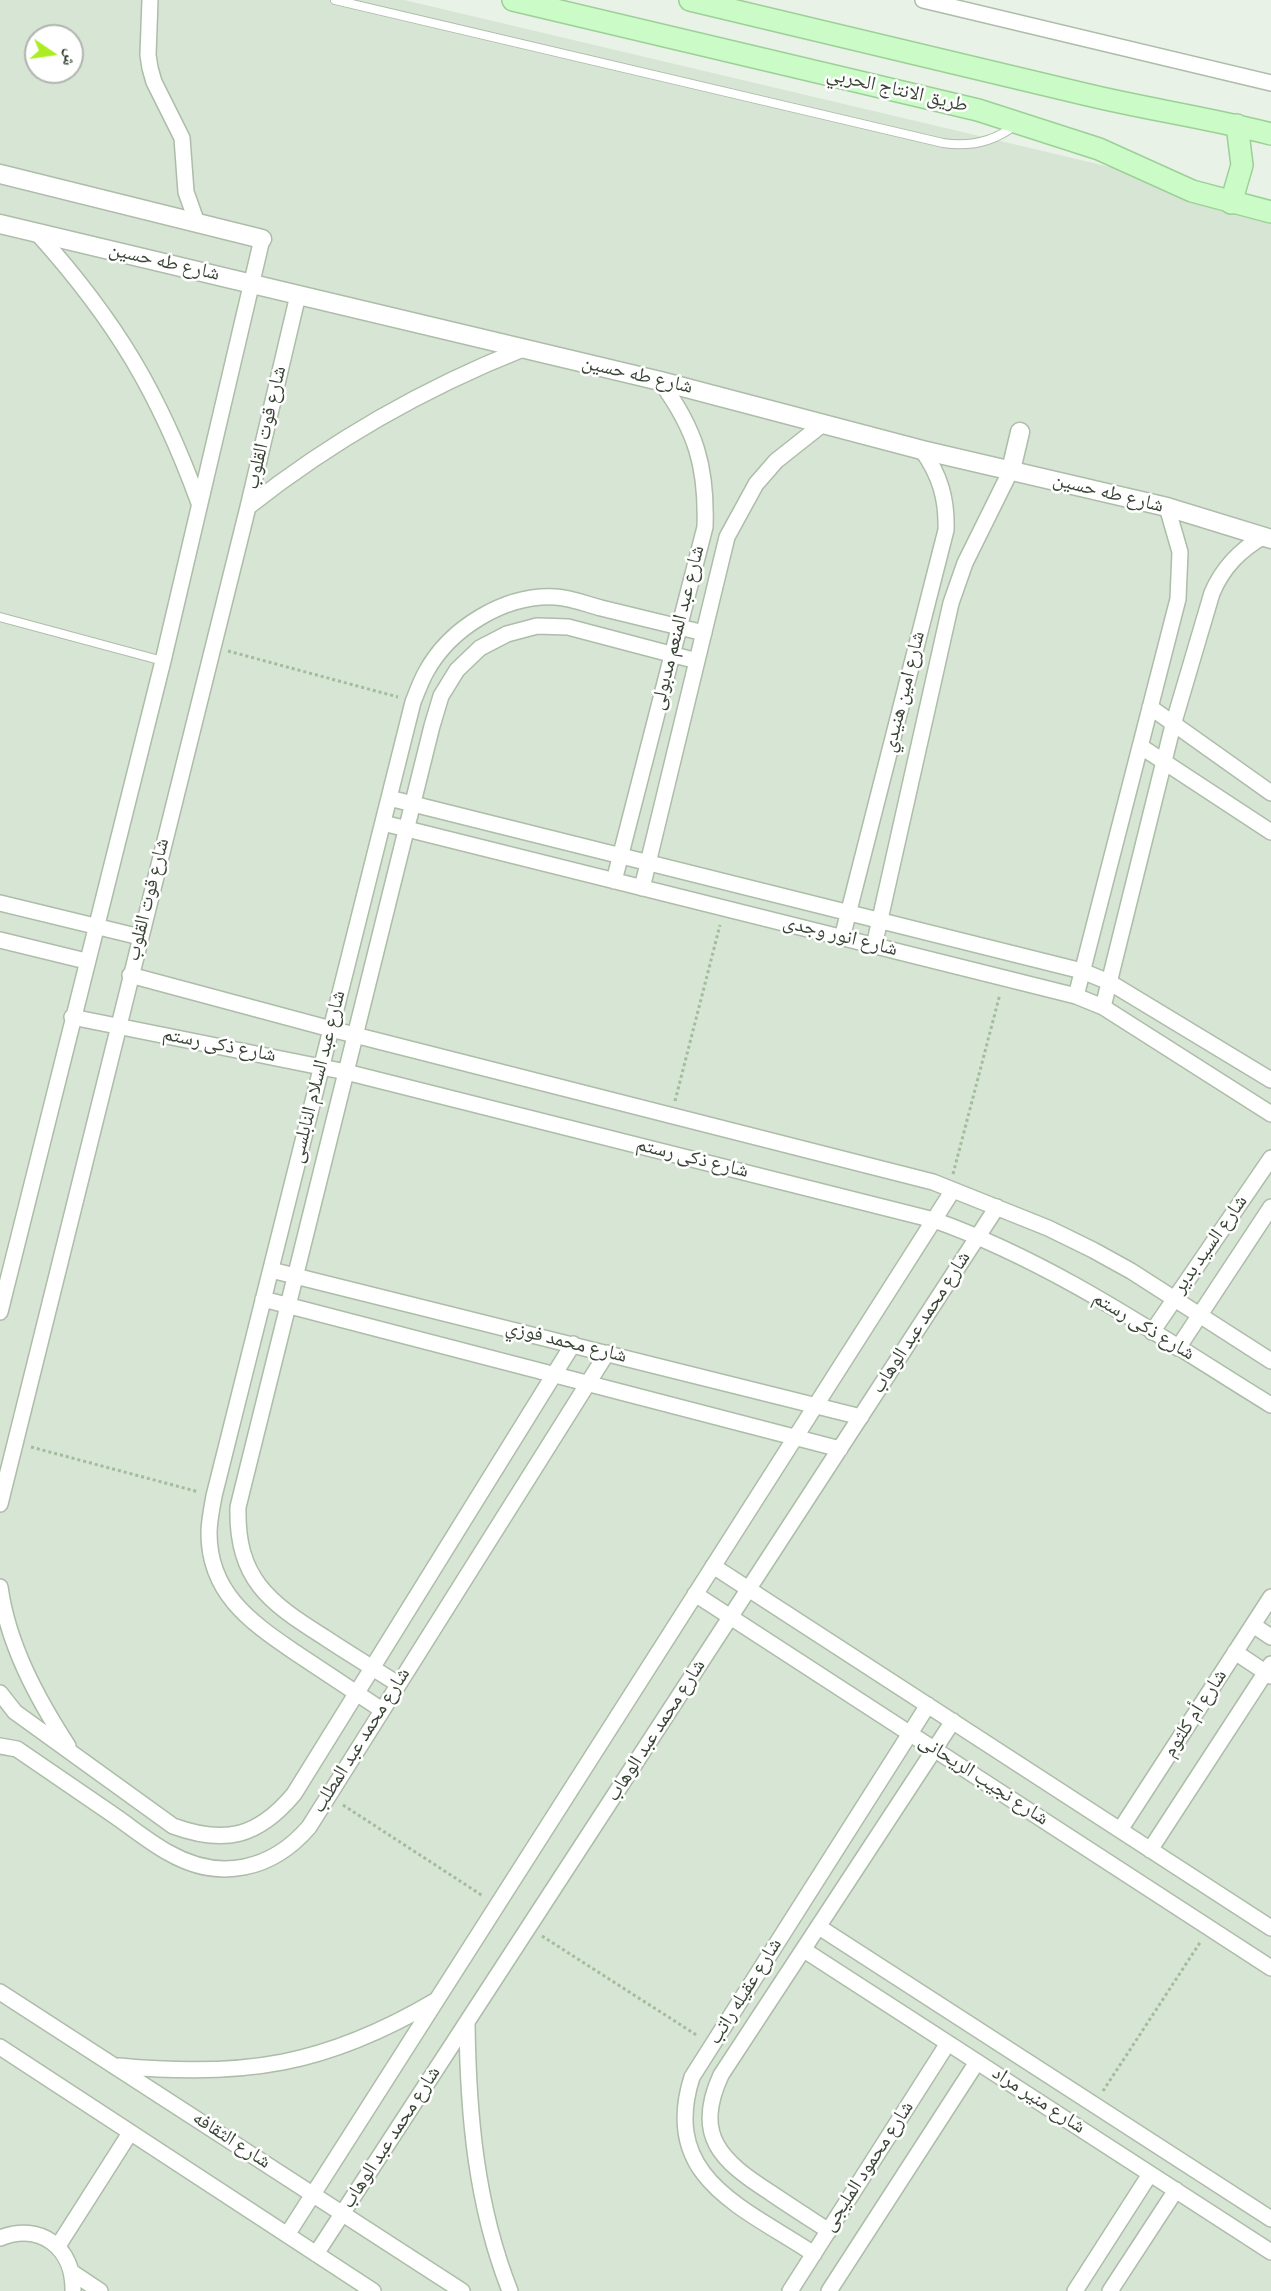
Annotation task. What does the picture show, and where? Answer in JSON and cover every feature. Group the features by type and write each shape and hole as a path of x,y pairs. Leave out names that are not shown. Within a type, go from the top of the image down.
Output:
{"main road":[{"name":"طريق الانتاج الحربي","path":"513,0 1019,122 1099,149 1192,191 1271,212"},
{"name":"طريق الانتاج الحربي","path":"690,0 1127,104 1237,125 1271,134"},
{"path":"1231,203 1242,165 1237,125"}],"street":[{"path":"150,0 148,55 150,68 154,82 182,138 186,192 197,223"},
{"path":"923,0 1271,83"},
{"path":"0,174 262,239 163,661 94,926 0,1312"},
{"name":"شارع طه حسين","path":"0,224 660,381 922,450 1167,507 1267,537"},
{"path":"38,234 80,281 118,332 178,443 200,503"},
{"name":"شارع قوت القلوب","path":"0,1504 211,647 248,507 298,295"},
{"path":"248,507 316,456 378,416 454,377 523,349"},
{"name":"شارع عبد المنعم مدبولى","path":"614,881 705,527 706,496 702,465 693,435 679,406 660,381"},
{"name":"شارع عبد المنعم مدبولى","path":"642,888 728,537 740,509 756,484 776,460 824,423"},
{"path":"1011,470 1020,432"},
{"name":"شارع امين هنيدي","path":"842,938 946,530 945,496 936,472 922,450"},
{"name":"شارع امين هنيدي","path":"874,946 951,603 965,563 1011,470"},
{"path":"1076,996 1180,583 1180,552 1167,507"},
{"path":"1103,1007 1173,725 1218,578 1238,554 1267,537"},
{"name":"شارع عبد السلام النابلسى","path":"382,1710 254,1624 235,1606 221,1584 212,1559 209,1533 214,1496 413,702 425,672 440,650 474,622 505,606 530,599 556,597 704,633"},
{"name":"شارع عبد السلام النابلسى","path":"398,1684 283,1611 258,1586 242,1554 237,1531 238,1507 441,696 458,670 480,648 507,634 537,626 568,627 697,661"},
{"path":"1150,707 1271,793"},
{"path":"1140,746 1271,832"},
{"name":"شارع انور وجدى","path":"389,798 1082,971 1109,982 1271,1080"},
{"name":"شارع انور وجدى","path":"382,823 1076,996 1103,1007 1271,1114"},
{"path":"0,903 140,937"},
{"path":"0,940 86,962"},
{"name":"شارع ذكى رستم","path":"130,975 951,1189 1093,1250 1271,1361"},
{"name":"شارع ذكى رستم","path":"72,1017 346,1072 934,1220 978,1236 1050,1271 1271,1405"},
{"name":"شارع السيد بدير","path":"1152,1332 1271,1158"},
{"name":"شارع محمد عبد الوهاب","path":"287,2235 934,1220 951,1189"},
{"name":"شارع محمد عبد الوهاب","path":"316,2254 997,1207"},
{"name":"شارع السيد بدير","path":"1178,1348 1271,1207"},
{"name":"شارع محمد فوزي","path":"271,1270 861,1417"},
{"name":"شارع محمد فوزي","path":"263,1299 840,1449"},
{"name":"شارع محمد عبد المطلب","path":"0,1693 15,1712 173,1826 199,1835 226,1837 253,1830 276,1815 294,1794 355,1692 573,1344"},
{"name":"شارع محمد عبد المطلب","path":"0,1746 17,1749 169,1853 200,1867 233,1869 265,1862 294,1844 328,1795 607,1353"},
{"name":"شارع نجيب الريحانى","path":"713,1566 1271,1928"},
{"path":"0,1587 17,1649 40,1702 71,1751"},
{"name":"شارع نجيب الريحانى","path":"695,1594 1271,1968"},
{"name":"شارع أم كلثوم","path":"1120,1830 1271,1597"},
{"path":"1253,1625 1271,1637"},
{"path":"1235,1652 1269,1671"},
{"name":"شارع أم كلثوم","path":"1150,1850 1269,1671"},
{"name":"شارع عقيله راتب","path":"814,2254 726,2196 706,2178 691,2156 684,2130 684,2103 692,2077 928,1705"},
{"name":"شارع عقيله راتب","path":"829,2231 728,2163 715,2143 709,2120 712,2096 722,2075 953,1721"},
{"name":"شارع منير مراد","path":"819,1927 1271,2219"},
{"name":"شارع منير مراد","path":"804,1950 1271,2252"},
{"name":"شارع الثقافه","path":"0,1992 462,2291"},
{"path":"116,2066 173,2071 229,2071 284,2063 338,2048 390,2027 437,1999"},
{"path":"467,2022 468,2086 474,2150 485,2212 510,2291"},
{"name":"شارع محمود المليجى","path":"790,2291 948,2043"},
{"path":"0,2047 373,2291"},
{"name":"شارع محمود المليجى","path":"829,2291 977,2062"},
{"path":"58,2246 130,2133"},
{"path":"1075,2291 1150,2174"},
{"path":"1110,2291 1176,2190"},
{"path":"0,2238 16,2233 31,2233 58,2246 67,2259 72,2273 73,2291"},
{"path":"72,2273 100,2291"}],"lane":[{"path":"335,0 943,143 959,145 984,141 1006,132 1019,122"},
{"path":"0,617 163,661"}],"path":[{"path":"211,647 413,702"},
{"path":"672,1116 724,908"},
{"path":"951,1189 1005,978"},
{"path":"15,1443 214,1496"},
{"path":"328,1795 497,1905"},
{"path":"528,1928 712,2045"},
{"path":"1094,2105 1209,1928"}],"shaded area":[{"path":"0,0 404,0 1271,205 1271,2291 0,2291"}]}
